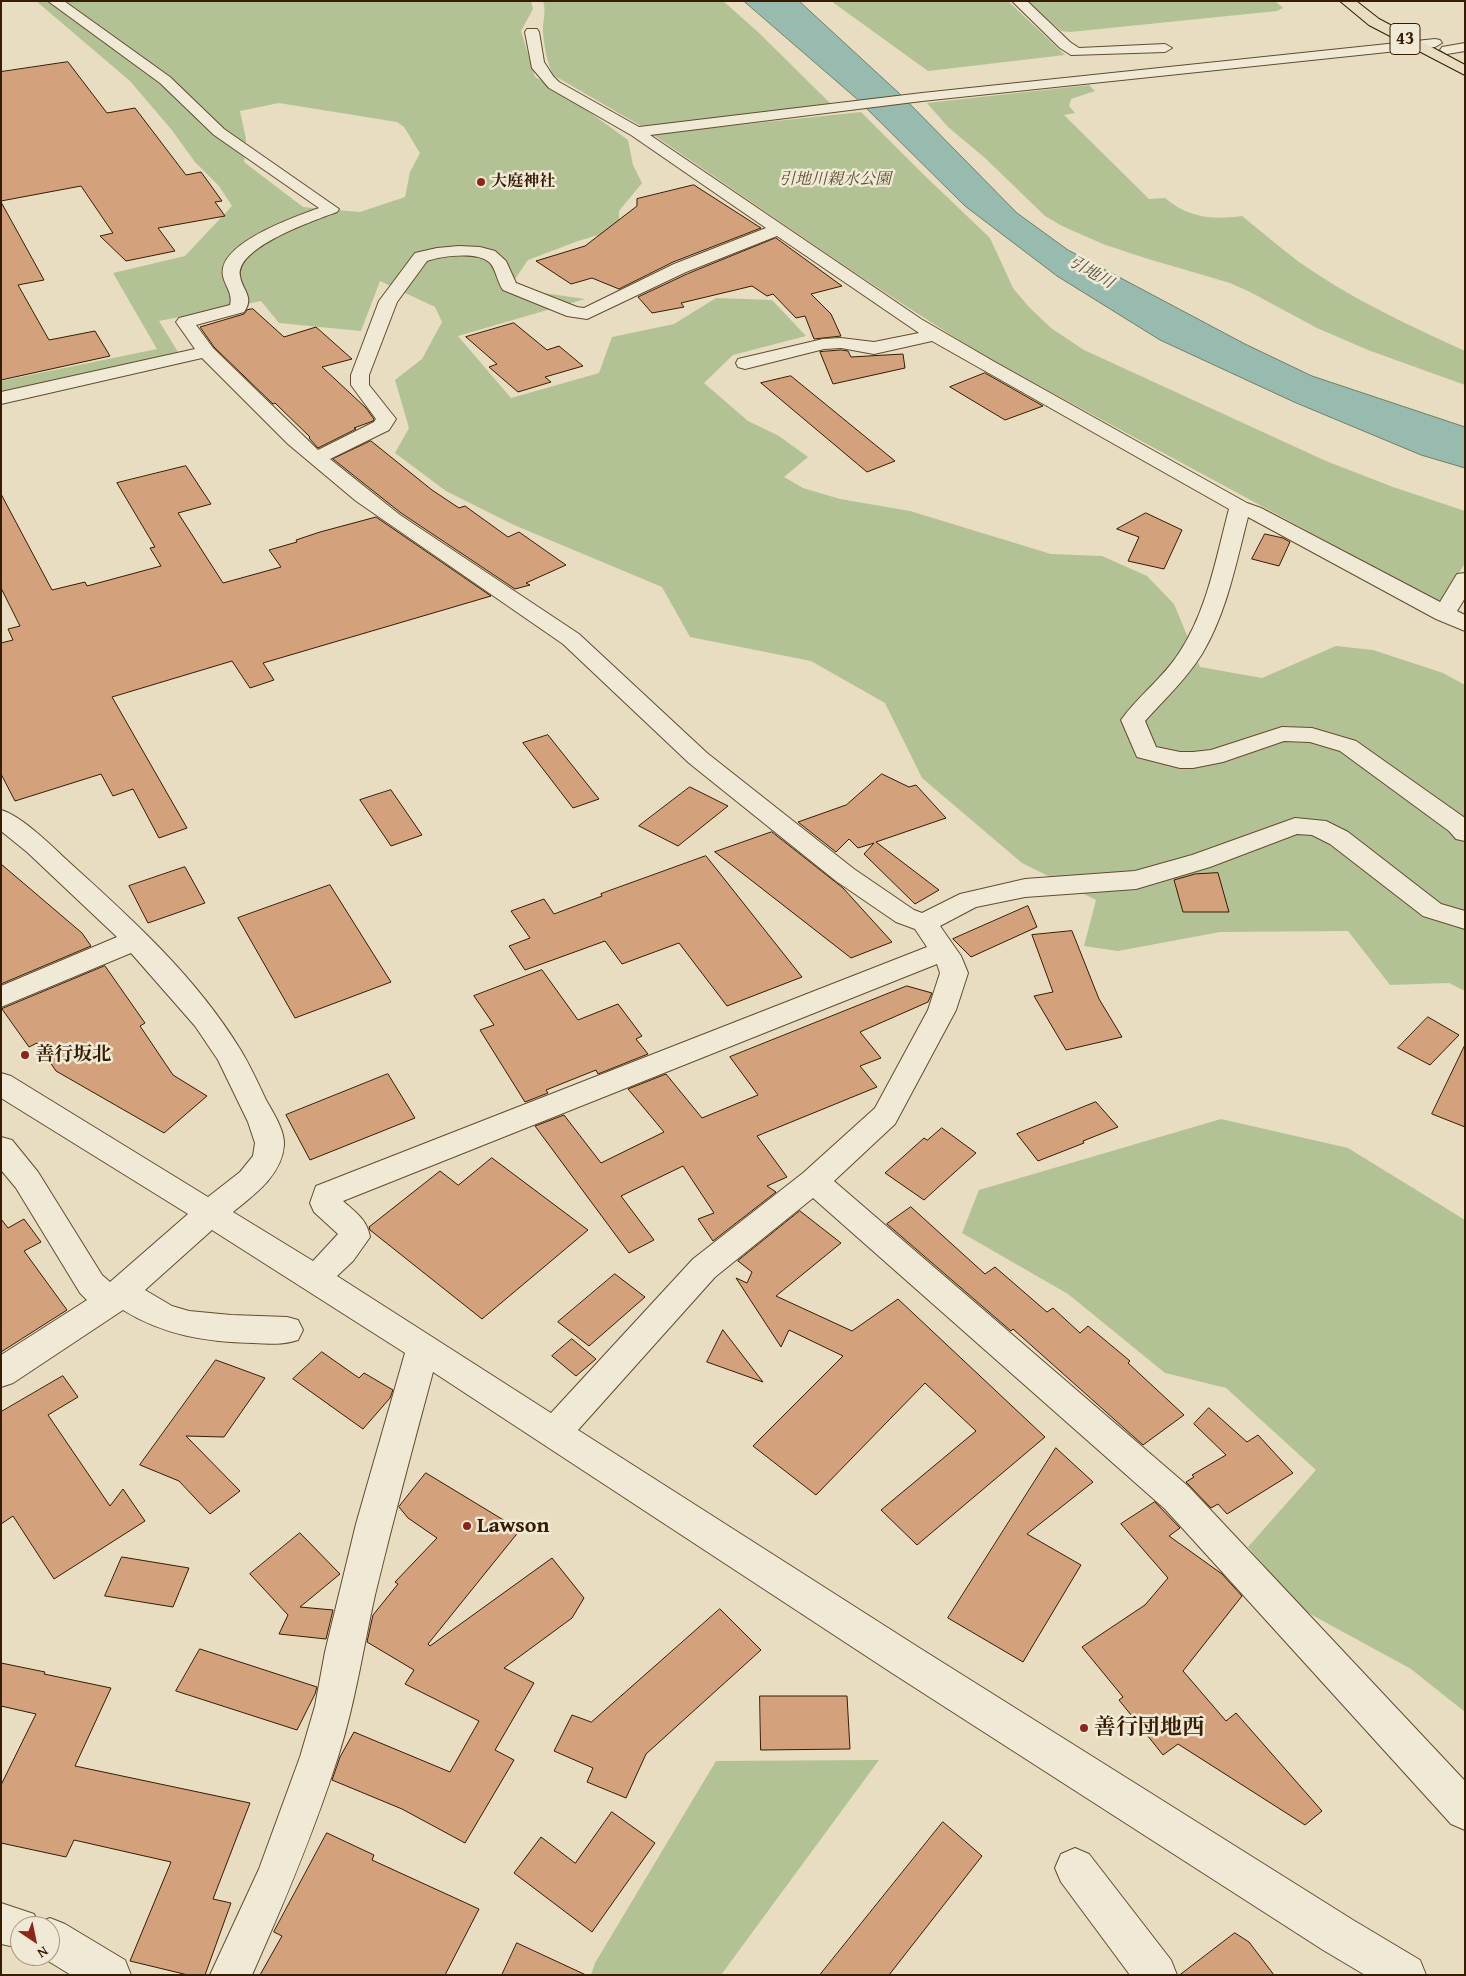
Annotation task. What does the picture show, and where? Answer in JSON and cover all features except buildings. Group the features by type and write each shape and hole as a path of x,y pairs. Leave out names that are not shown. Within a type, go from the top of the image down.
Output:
{"main road":[{"name":"43","path":"1347,1 1374,22 1465,71"},
{"name":"43","path":"1367,1 1395,21 1465,60"}],"street":[{"path":"55,1 165,80 219,132 330,209 272,231 252,244 233,263 230,277 241,294 238,308 185,322 206,352 243,390 317,458 393,519 572,638 698,758 763,811 853,880 905,916 924,923 944,951 954,973 942,1010 886,1116 814,1181 704,1268 554,1432"},
{"path":"1019,1 1065,45 1076,52 1165,48"},
{"path":"532,32 538,65 543,76 554,85 636,132 852,282 935,335 1240,507 1254,512 1465,624"},
{"path":"636,132 922,97 1416,45 1465,47"},
{"path":"1095,79 1110,94"},
{"path":"317,458 382,426 386,419 360,385 360,375 388,301 421,257 429,254 469,250 490,254 496,259 510,286 574,312 587,314 672,270 728,246 777,230"},
{"path":"745,363 823,344 841,343 874,348 935,335"},
{"path":"1,398 206,352"},
{"path":"1240,507 1213,606 1199,637 1189,656 1133,720 1146,752 1180,760 1193,760 1214,757 1282,734 1312,735 1348,746 1458,825 1465,833"},
{"path":"1444,614 1465,578"},
{"path":"1,818 72,879 136,940 205,1019 230,1056 263,1122 270,1143 267,1158 251,1180 211,1212 115,1297 1,1373"},
{"path":"924,923 969,900 1025,888 1136,880 1201,861 1295,826 1317,827 1339,838 1432,910 1465,920"},
{"path":"1,997 136,940"},
{"path":"315,1278 342,1252 354,1237 353,1228 325,1203 327,1194 340,1187 944,951"},
{"path":"1,1084 211,1212 914,1666 1321,1924 1405,1975"},
{"path":"1,1148 28,1180 91,1284 115,1297 174,1321 241,1330 287,1330"},
{"path":"814,1181 1177,1498 1465,1810"},
{"path":"231,1975 276,1876 319,1757 334,1706 344,1652 374,1524 422,1347"},
{"path":"1075,1868 1156,1975"},
{"path":"60,1945 110,1975"}],"green space":[{"path":"36,1 531,1 533,9 521,31 535,77 563,93 628,140 633,165 642,183 619,211 619,229 578,241 528,260 509,288 585,299 458,336 511,398 599,373 612,337 674,324 716,298 772,300 806,336 733,355 704,383 748,421 779,436 808,457 784,477 803,488 840,499 910,511 1051,554 1102,556 1147,576 1174,604 1200,667 1262,678 1336,646 1373,650 1443,673 1465,685 1465,991 1449,983 1390,985 1348,931 1220,932 1118,951 1084,946 1096,900 1022,863 922,778 885,703 811,661 690,637 662,587 514,525 446,491 395,453 409,428 395,380 422,359 442,322 435,307 380,281 361,331 279,323 261,301 159,321 178,352 1,392 1,381 157,349 113,273 185,256 232,206 219,186 195,162 171,129 130,81","holes":["279,103 397,122 404,127 420,153 410,172 405,197 360,212 303,207 244,162 246,139 240,111"]},
{"path":"543,1 723,1 757,31 832,105 641,126 553,75 544,43 545,9"},
{"path":"831,1 1008,1 1065,55 928,71"},
{"path":"1027,1 1275,1 1283,8 1277,11 1070,32 1061,31"},
{"path":"1089,85 1095,91 1071,99 1069,106 1075,113 1064,115 1149,199 1165,198 1183,210 1201,216 1221,218 1242,216 1318,275 1401,321 1465,351 1465,385 1368,350 1317,328 1230,283 1103,244 1062,226 1045,216 985,158 948,127 927,103"},
{"name":"引地川親水公園","path":"861,112 990,238 1013,288 1028,306 1051,328 1084,350 1326,461 1393,487 1465,511 1465,563 1441,603 995,362 865,279 652,134"},
{"path":"1221,1119 1348,1148 1465,1220 1465,1712 1411,1669 1301,1609 1248,1547 1316,1470 1226,1388 1165,1373 1068,1294 962,1233 979,1190"},
{"path":"879,1760 721,1975 591,1975 595,1963 716,1761"}],"water":[{"name":"引地川","path":"744,1 799,1 901,95 1017,213 1068,250 1245,344 1312,376 1465,427 1465,468 1421,455 1294,402 1160,340 1057,276 965,206 857,99"}],"place":[{"name":"大庭神社","path":"481,182"},
{"name":"善行坂北","path":"25,1055"},
{"name":"Lawson","path":"467,1526"},
{"name":"善行団地西","path":"1084,1728"}]}
